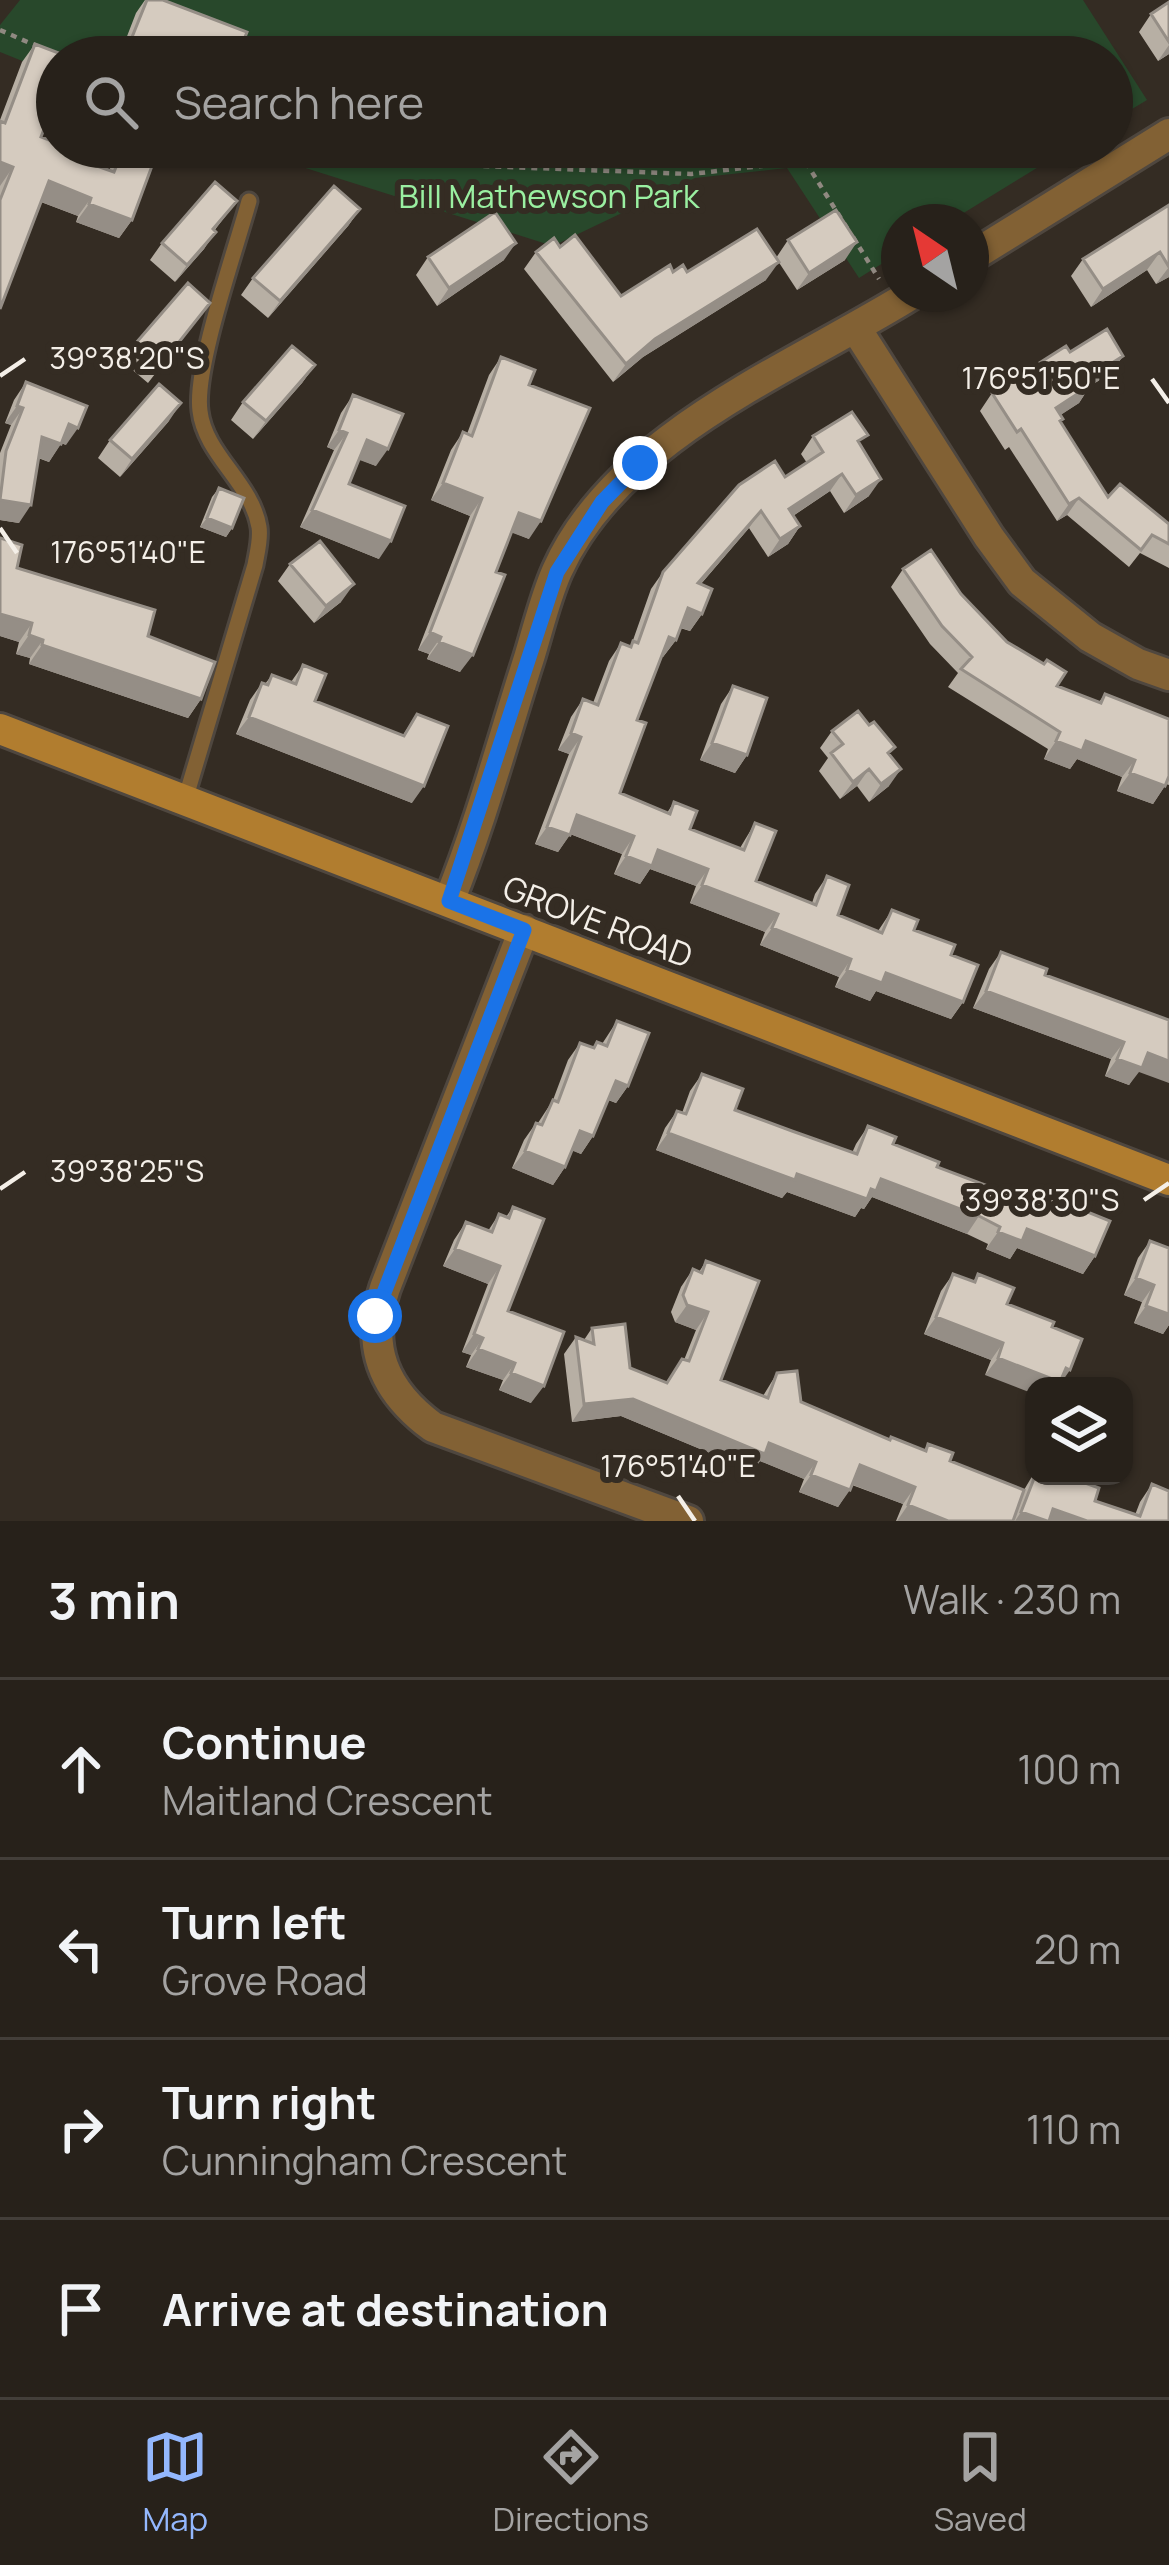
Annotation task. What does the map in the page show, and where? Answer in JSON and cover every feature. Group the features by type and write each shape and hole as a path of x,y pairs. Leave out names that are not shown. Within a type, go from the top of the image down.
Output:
{"main road":[{"name":"GROVE ROAD","path":"0,729 1169,1180"}],"street":[{"path":"1133,156 1169,134"},
{"path":"989,246 1114,168"},
{"path":"449,901 557,572 577,535 602,502 664,442 884,312"},
{"path":"857,330 1022,582 1090,637 1169,675"},
{"path":"524,930 375,1316 378,1350 389,1382 406,1407 433,1426 688,1521"}],"lane":[{"path":"185,800 255,565 260,530 250,500 209,438 200,412 201,377 249,201"}],"path":[{"path":"0,31 36,46"},
{"path":"519,168 691,175 744,168"},
{"path":"811,168 881,267"}],"green space":[{"path":"20,0 1083,0 1106,36 36,36 36,67 0,52 0,25"},
{"path":"1133,78 1147,100 1133,108"},
{"name":"Bill Mathewson Park","path":"306,168 787,168 695,178 553,246"},
{"path":"787,168 1037,168 978,204 881,204 881,264 859,278"}],"building":[{"path":"147,0 163,0 247,32 245,36 132,36"},
{"path":"1169,2 1169,42 1151,14"},
{"path":"35,44 36,168 114,172 116,168 151,168 132,220 89,204 91,198 49,181 0,309 0,200 13,167 0,162 0,121 5,123"},
{"path":"215,182 237,201 187,265 162,243"},
{"path":"334,186 360,209 280,301 253,278"},
{"path":"1169,205 1169,267 1160,252 1103,289 1083,259"},
{"path":"836,210 857,242 809,273 788,240"},
{"path":"495,212 516,243 449,288 428,257"},
{"path":"757,229 779,262 655,339 626,364 536,252 554,238 560,247 575,235 621,296 670,265 673,272 683,265 687,272"},
{"path":"188,283 210,303 160,366 135,344"},
{"path":"1107,329 1123,356 1087,379 1091,385 1056,408 1108,497 1120,484 1169,524 1169,544 1152,535 1141,550 1079,498 1069,504 992,393 1066,346 1070,352"},
{"path":"292,346 315,365 266,421 243,402"},
{"path":"501,357 535,370 529,385 590,408 541,521 519,513 496,572 505,575 473,655 439,642 441,637 430,632 482,498 443,483 463,432 472,436"},
{"path":"26,382 87,406 78,428 69,424 61,444 42,437 31,505 0,500 6,451 23,408 17,406"},
{"path":"159,384 181,403 132,459 110,440"},
{"path":"353,395 403,414 388,449 367,440 349,484 405,506 391,541 312,510 347,433 339,430"},
{"path":"852,412 868,435 858,441 881,479 856,495 842,474 789,509 800,526 780,539 761,511 698,583 712,589 702,614 688,608 676,640 669,637 637,720 646,723 620,793 670,814 674,802 697,811 690,829 744,850 755,823 776,831 756,881 816,905 827,876 849,885 838,915 882,933 892,910 918,920 914,930 955,945 951,955 978,965 963,1002 886,973 882,983 847,970 851,959 772,928 778,914 702,885 708,869 658,850 652,866 626,856 634,836 577,815 570,835 547,827 581,737 571,733 583,699 598,705 621,643 631,647 633,641 638,643 663,572 739,485 775,461 785,477 823,452 813,436"},
{"path":"219,488 244,498 232,528 207,518"},
{"path":"0,538 22,545 17,568 155,610 148,636 215,662 201,699 42,645 43,640 29,635 32,623 0,614"},
{"path":"320,541 354,584 326,606 290,564"},
{"path":"931,550 961,594 1007,642 1066,672 1057,686 1101,703 1105,694 1169,719 1165,786 1130,773 1135,760 1086,741 1082,751 1056,741 1060,732 961,669 972,657 942,626 903,569"},
{"path":"303,665 326,674 315,701 404,736 417,714 448,726 424,786 249,717 262,683 268,685 272,675 296,684"},
{"path":"733,686 767,698 747,755 712,743"},
{"path":"858,711 895,747 888,753 901,769 881,784 869,769 853,782 831,753 843,744 832,731"},
{"path":"1001,952 1047,969 1045,975 1169,1020 1169,1061 1148,1053 1142,1068 1117,1059 1124,1042 986,991"},
{"path":"617,1021 649,1033 628,1086 616,1081 593,1136 580,1131 565,1167 525,1151 536,1123 542,1125 553,1100 558,1102 580,1043 607,1046"},
{"path":"702,1074 743,1089 735,1110 792,1131 857,1154 868,1126 896,1137 893,1144 939,1162 937,1167 1017,1197 1021,1185 1110,1221 1095,1256 1027,1229 1022,1241 998,1232 1000,1227 979,1216 881,1179 867,1199 797,1174 795,1180 668,1133 677,1111 686,1114"},
{"path":"513,1207 544,1219 508,1311 564,1332 544,1386 511,1373 515,1363 478,1349 483,1338 474,1334 500,1266 455,1249 466,1222 492,1232 499,1214 509,1218"},
{"path":"1150,1241 1169,1248 1169,1314 1146,1306 1154,1285 1136,1278"},
{"path":"706,1261 759,1281 721,1380 768,1398 777,1373 797,1371 801,1402 890,1440 926,1451 928,1444 953,1453 950,1461 1024,1490 1013,1521 948,1521 908,1505 915,1487 860,1465 850,1490 811,1475 816,1462 769,1443 765,1454 633,1399 584,1404 576,1337 594,1344 592,1328 625,1324 630,1368 667,1383 682,1359 689,1361 708,1312 687,1305 683,1295 693,1269 702,1273"},
{"path":"953,1274 975,1282 978,1274 1014,1288 1007,1304 1082,1339 1070,1370 1066,1368 1062,1377 1047,1377 998,1358 1003,1343 936,1317"},
{"path":"1152,1484 1169,1491 1169,1521 1087,1521 1053,1509 1047,1521 1021,1512 1032,1485 1091,1485 1099,1488 1095,1501 1140,1516"}],"route":[{"path":"375,1316 524,930 449,901 557,572 602,502 640,463"}]}
